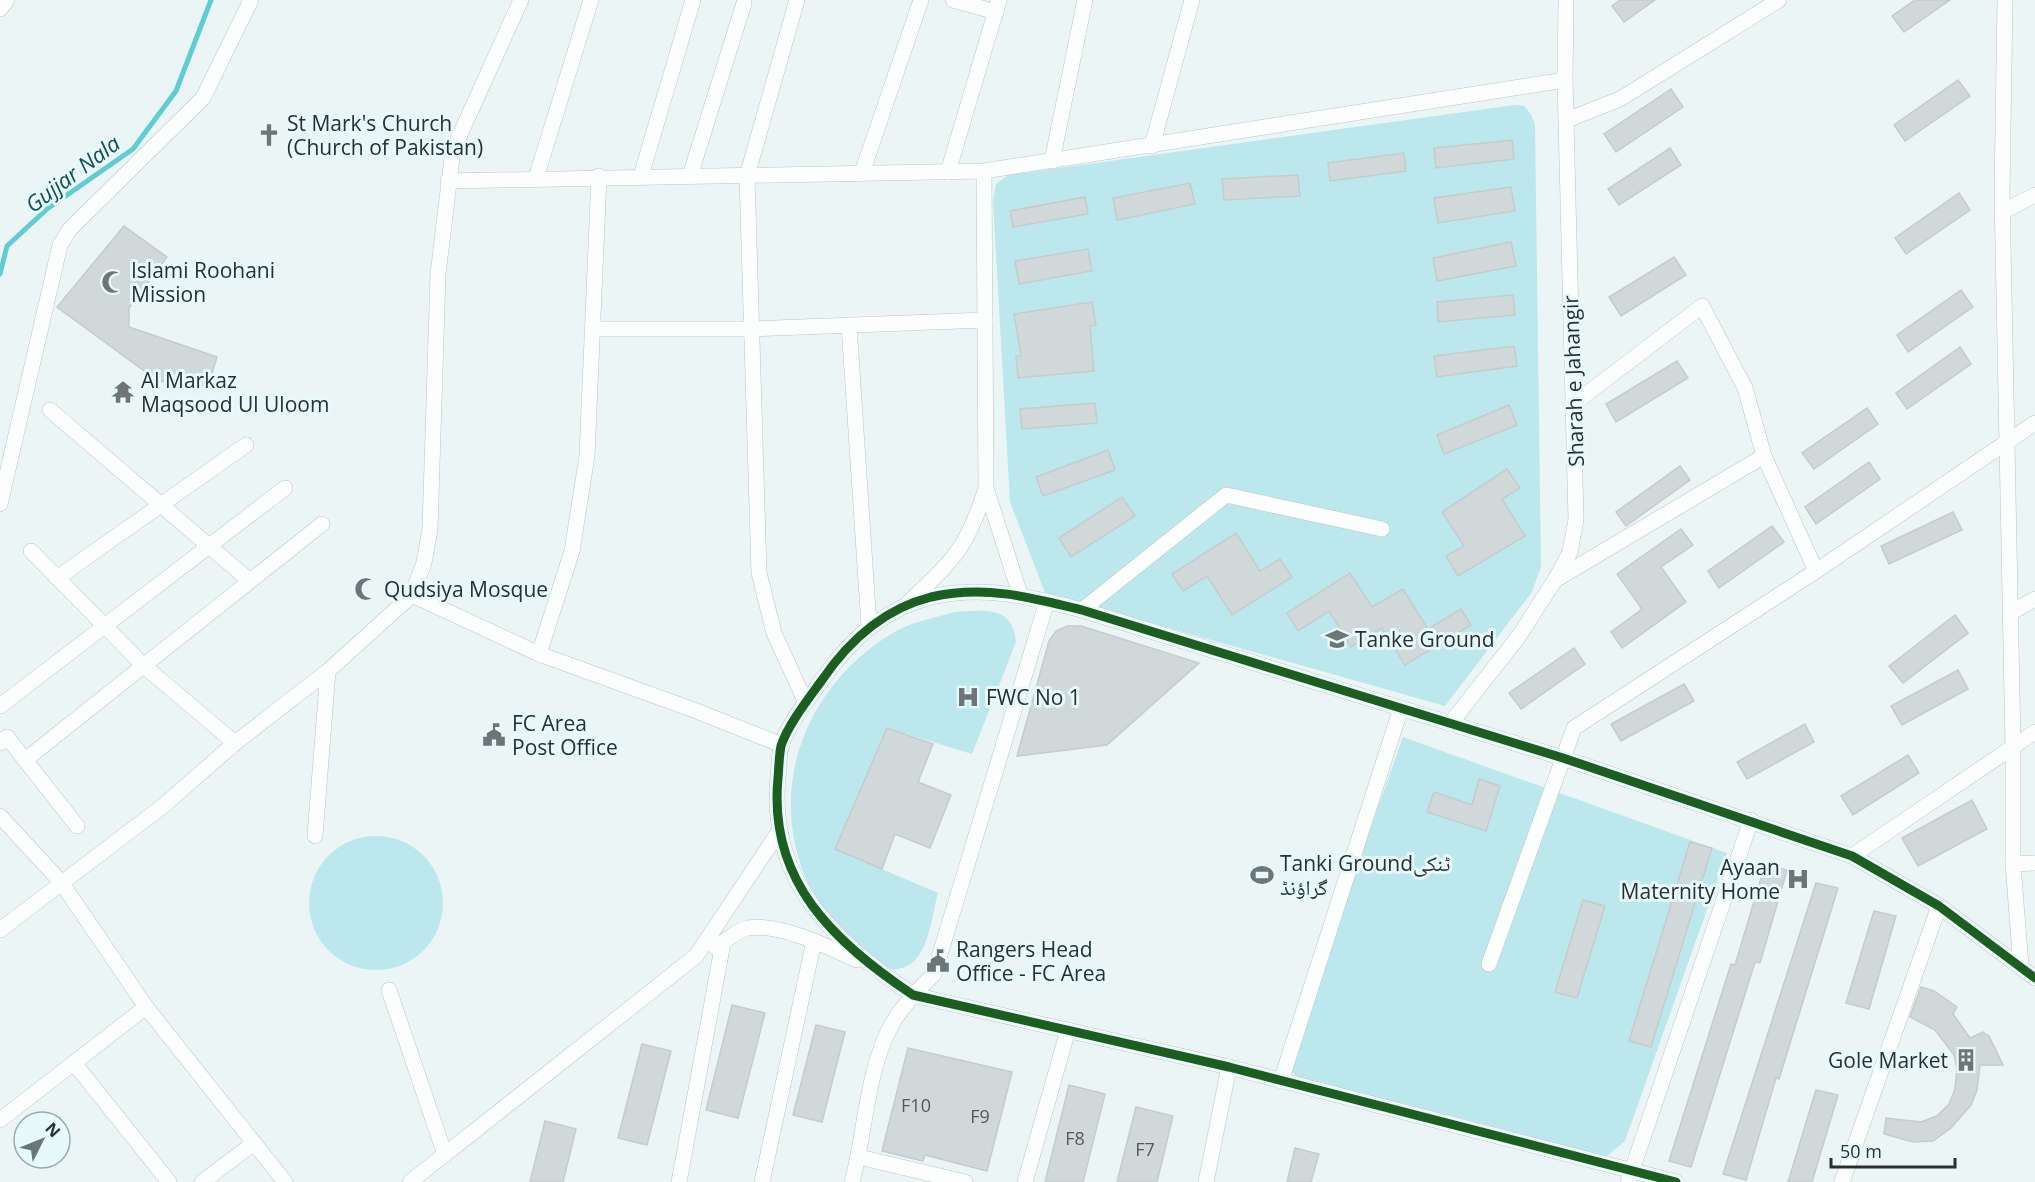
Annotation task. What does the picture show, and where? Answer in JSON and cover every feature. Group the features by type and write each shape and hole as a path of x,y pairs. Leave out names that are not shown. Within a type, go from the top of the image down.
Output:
{"street":[{"path":"0,9 7,0"},
{"path":"0,504 60,245 70,229 203,98 250,0"},
{"path":"0,930 164,806 236,743 328,671 412,595 424,563 430,529 438,274 453,150 520,0"},
{"path":"536,178 591,0"},
{"path":"641,176 693,0"},
{"path":"797,0 747,176 759,573 774,633 806,703"},
{"path":"862,173 921,0"},
{"path":"948,172 998,6 953,0"},
{"path":"1052,161 1085,0"},
{"path":"1152,146 1192,0"},
{"name":"Sharah e Jahangir","path":"1450,724 1519,636 1555,580 1570,552 1576,520 1565,80 1566,0"},
{"path":"1567,120 1620,99 1779,0"},
{"path":"2005,0 2002,212 2013,745 2013,864 2021,966"},
{"path":"690,176 744,3"},
{"path":"448,181 599,176 747,176 984,171 1565,80"},
{"path":"984,171 986,488 1020,594"},
{"path":"539,654 572,551 587,456 599,176"},
{"path":"2002,212 2035,195"},
{"path":"1572,405 1702,306 1745,388 1764,456 1816,571"},
{"path":"593,329 752,329 985,320"},
{"path":"849,325 869,626"},
{"path":"50,410 250,581"},
{"path":"1489,964 1574,728 1816,571 2035,423"},
{"path":"57,578 246,445"},
{"path":"1555,580 1764,456"},
{"path":"0,706 285,488"},
{"path":"901,610 948,566 965,543 986,488"},
{"path":"1082,610 1226,495 1382,529"},
{"path":"25,760 322,524"},
{"path":"31,551 144,666 236,743"},
{"path":"869,966 826,926 797,885 778,833 776,797 782,745 806,703 841,652 869,626 929,598 965,592 1020,594 1082,610 1563,758 1852,856 1939,906 2035,978"},
{"path":"412,595 539,654 694,710 782,745"},
{"path":"2010,614 2035,599"},
{"path":"852,1182 859,1157 875,1069 892,1024 913,995 934,974 1047,601"},
{"path":"315,836 328,671"},
{"path":"1281,1081 1401,708"},
{"path":"1852,856 2035,732"},
{"path":"2,736 25,760 78,826"},
{"path":"0,816 61,882 146,1007 285,1182"},
{"path":"1630,1176 1751,820"},
{"path":"696,956 778,833"},
{"path":"2013,864 2035,863"},
{"path":"1842,1182 1939,906"},
{"path":"410,1182 696,956 747,928 779,931 814,941 869,966 913,995 1228,1067 1630,1176 1676,1182"},
{"path":"762,1182 814,941"},
{"path":"679,1182 723,943"},
{"path":"389,990 445,1155"},
{"path":"0,1119 146,1007"},
{"path":"1025,1182 1068,1030"},
{"path":"74,1063 169,1182"},
{"path":"1206,1182 1228,1067"},
{"path":"202,1182 254,1143"},
{"path":"859,1157 965,1182"}],"shaded area":[{"path":"1515,105 1524,106 1531,114 1535,125 1541,567 1532,592 1445,706 1045,593 1010,502 993,201 996,184 1008,175"},
{"path":"954,612 994,612 1009,621 1014,630 1016,642 972,754 887,728 835,849 938,893 929,934 920,953 907,966 889,969 874,963 860,951 823,907 808,883 794,838 791,803 795,768 804,735 820,704 841,675 867,651 898,630"},
{"path":"1403,737 1727,853 1625,1141 1601,1161 1301,1080 1285,1066"},
{"path":"376,836 402,841 423,856 438,877 443,903 438,929 423,950 402,965 376,970 350,965 329,950 314,929 309,903 314,877 329,856 350,841"}],"building":[{"path":"1620,0 1655,0 1624,22 1612,6"},
{"path":"1915,0 1950,0 1904,32 1892,16"},
{"path":"1958,80 1970,96 1905,141 1894,125"},
{"path":"1671,89 1683,107 1616,152 1604,134"},
{"path":"1512,140 1514,159 1436,168 1434,148"},
{"path":"1670,148 1681,165 1619,205 1608,189"},
{"path":"1404,153 1406,171 1330,181 1328,163"},
{"path":"1298,175 1300,196 1224,200 1222,179"},
{"path":"1190,183 1195,204 1117,220 1113,198"},
{"path":"1511,187 1515,211 1438,223 1434,198"},
{"path":"1959,193 1970,210 1906,254 1895,238"},
{"path":"1085,197 1088,214 1013,227 1010,211"},
{"name":"Islami Roohani Mission","path":"124,226 167,257 129,308 129,327 217,357 208,386 158,381 57,307"},
{"path":"1511,242 1516,266 1437,281 1433,258"},
{"path":"1088,249 1092,271 1019,284 1015,261"},
{"path":"1674,257 1686,275 1621,316 1609,297"},
{"path":"1961,290 1973,307 1908,352 1897,335"},
{"path":"1513,295 1515,315 1438,322 1437,302"},
{"path":"1092,302 1096,325 1090,326 1094,371 1018,378 1016,356 1021,356 1014,314"},
{"path":"1514,346 1517,366 1437,377 1434,356"},
{"path":"1960,347 1971,364 1907,409 1896,393"},
{"path":"1677,361 1688,378 1616,422 1606,404"},
{"path":"1095,403 1097,423 1022,429 1020,409"},
{"path":"1509,405 1517,425 1444,454 1437,435"},
{"path":"1867,408 1878,424 1814,469 1802,453"},
{"path":"1108,450 1115,470 1043,496 1036,477"},
{"path":"1869,462 1880,479 1816,524 1805,507"},
{"path":"1680,466 1690,480 1626,526 1616,512"},
{"path":"1507,469 1520,488 1502,499 1525,536 1458,576 1446,556 1464,546 1442,512"},
{"path":"1122,497 1135,516 1071,557 1059,538"},
{"path":"1953,512 1962,530 1889,564 1881,546"},
{"path":"1772,526 1784,542 1719,588 1708,571"},
{"path":"1681,529 1693,545 1661,567 1686,602 1622,648 1611,632 1642,609 1617,574"},
{"path":"1236,533 1260,571 1280,559 1292,577 1232,615 1207,576 1183,591 1172,574"},
{"path":"1350,573 1372,607 1403,589 1428,629 1461,609 1471,625 1405,665 1382,628 1351,647 1329,611 1298,631 1287,613"},
{"path":"1955,615 1968,633 1903,683 1889,666"},
{"path":"1067,626 1081,626 1199,663 1107,745 1017,756 1049,641 1056,631"},
{"path":"1574,648 1585,664 1521,709 1509,693"},
{"path":"1958,670 1968,689 1902,725 1891,706"},
{"path":"1684,684 1694,701 1621,741 1611,724"},
{"path":"1805,724 1814,742 1747,779 1737,762"},
{"path":"887,728 933,744 918,782 951,795 930,848 895,834 882,869 835,849"},
{"path":"1908,755 1919,773 1853,815 1841,796"},
{"path":"1479,779 1500,786 1486,831 1427,812 1434,792 1472,805"},
{"path":"1972,800 1987,829 1918,866 1902,838"},
{"path":"1690,842 1712,848 1651,1047 1629,1041"},
{"path":"1765,865 1787,870 1760,963 1755,962 1691,1167 1669,1161 1731,964 1735,965"},
{"path":"1816,883 1838,888 1779,1079 1776,1078 1746,1180 1723,1174"},
{"path":"1583,900 1605,906 1577,998 1555,992"},
{"path":"1874,911 1896,916 1869,1009 1846,1003"},
{"name":"Gole Market","path":"1921,987 1934,991 1957,1007 1953,1014 1970,1038 1983,1032 1989,1036 2003,1065 1980,1065 1977,1090 1971,1105 1951,1128 1933,1141 1913,1142 1884,1134 1886,1118 1921,1122 1937,1116 1949,1104 1955,1089 1957,1068 1954,1055 1935,1030 1910,1017"},
{"path":"732,1005 765,1013 738,1118 706,1110"},
{"path":"816,1025 845,1032 822,1122 793,1115"},
{"path":"642,1044 671,1051 647,1145 618,1138"},
{"path":"908,1048 1012,1072 987,1171 925,1155 923,1161 882,1151"},
{"path":"1069,1085 1105,1094 1083,1182 1045,1182"},
{"path":"1816,1090 1838,1095 1812,1182 1788,1182"},
{"path":"1136,1107 1173,1116 1157,1182 1117,1182"},
{"path":"545,1121 576,1129 563,1182 530,1182"},
{"path":"1295,1148 1319,1154 1311,1182 1287,1182"}],"waterway":[{"name":"Gujjar Nala","path":"0,274 7,246 47,209 133,149 176,91 211,0"}],"cycle path":[{"path":"1676,1182 1229,1067 913,995 884,975 833,930 812,905 795,878 784,848 778,815 780,754 788,730 843,653 868,629 897,610 931,597 970,592 1026,597 1082,610 1563,758 1852,856 1939,906 2035,978"}],"place":[{"name":"St Mark's Church (Church of Pakistan)","path":"269,135"},
{"name":"Islami Roohani Mission","path":"113,282"},
{"name":"Al Markaz Maqsood Ul Uloom","path":"123,392"},
{"name":"Qudsiya Mosque","path":"366,589"},
{"name":"Tanke Ground","path":"1337,639"},
{"name":"FWC No 1","path":"968,697"},
{"name":"FC Area Post Office","path":"494,735"},
{"name":"Tanki Groundٹنکی گراؤنڈ","path":"1262,875"},
{"name":"Ayaan Maternity Home","path":"1798,879"},
{"name":"Rangers Head Office - FC Area","path":"938,961"},
{"name":"Gole Market","path":"1966,1060"}]}
